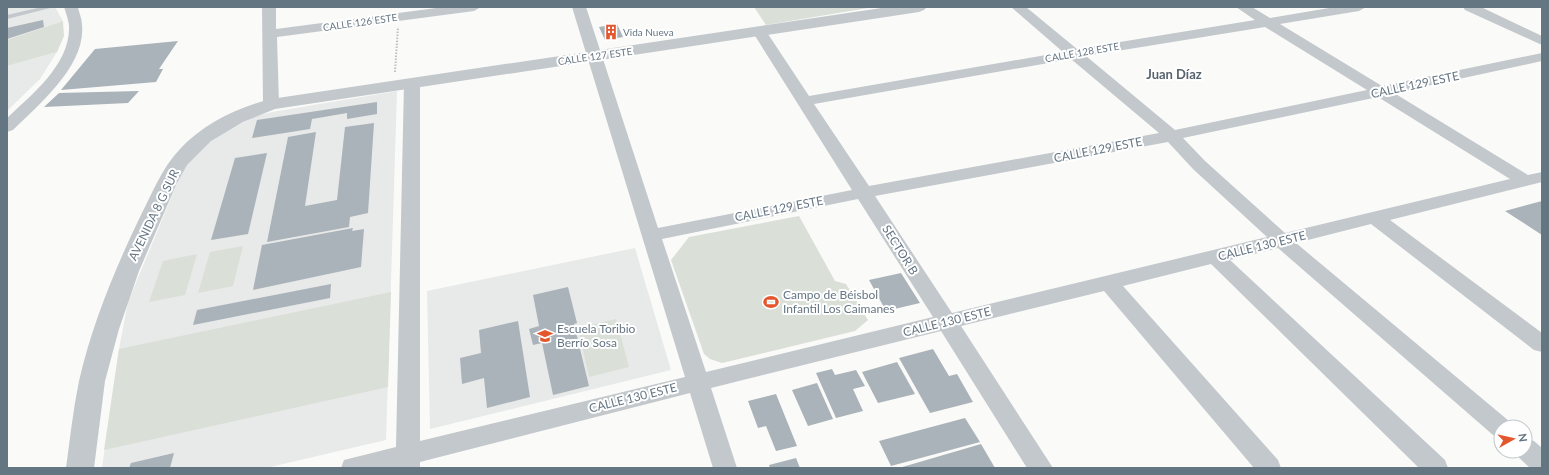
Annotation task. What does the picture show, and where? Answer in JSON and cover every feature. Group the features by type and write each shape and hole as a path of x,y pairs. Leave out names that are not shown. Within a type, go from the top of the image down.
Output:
{"street":[{"path":"7,126 42,92 63,67 76,35 74,14 71,7"},
{"path":"269,7 271,104"},
{"name":"CALLE 126 ESTE","path":"270,34 474,7"},
{"path":"578,7 699,382 725,468"},
{"name":"CALLE 127 ESTE","path":"271,104 919,7"},
{"path":"1018,7 1172,136 1199,165 1282,241 1493,421"},
{"path":"1243,7 1380,92 1533,179"},
{"name":"CALLE 128 ESTE","path":"805,102 1074,54 1360,7"},
{"path":"1470,7 1542,41"},
{"name":"SECTOR B","path":"759,31 945,322 1041,468"},
{"name":"CALLE 129 ESTE","path":"652,235 863,193 1172,136 1542,57"},
{"path":"404,84 408,461"},
{"name":"AVENIDA 8 G SUR","path":"80,468 95,370 116,300 136,248 173,170 186,154 211,133 233,118 271,104"},
{"name":"CALLE 130 ESTE","path":"353,468 408,461 699,382 1533,179"},
{"path":"1375,218 1542,344"},
{"path":"1215,257 1436,468"},
{"path":"1109,282 1269,468"},
{"path":"1533,455 1542,463"}],"lane":[{"path":"7,17 51,7"}],"path":[{"path":"398,17 404,84"}],"shaded area":[{"path":"7,7 55,7 63,21 7,40"},
{"path":"754,7 874,7 766,25"},
{"path":"63,21 64,36 57,52 7,66 7,40"},
{"path":"57,52 40,79 7,111 7,66"},
{"path":"397,91 386,440 266,468 102,468 119,349 128,302 186,162 205,142 256,116"},
{"name":"Campo de Béisbol Infantil Los Caimanes","path":"799,216 835,281 846,284 868,320 855,331 722,363 710,359 704,354 671,260 689,237"},
{"path":"243,246 233,286 198,293 210,252"},
{"name":"Escuela Toribio Berrío Sosa","path":"635,248 671,370 430,429 427,291"},
{"path":"197,254 185,295 149,302 163,261"},
{"path":"391,292 388,387 104,450 119,349"},
{"path":"616,319 629,367 589,377 578,328"}],"building":[{"path":"43,20 44,27 7,39 7,28"},
{"name":"Vida Nueva","path":"617,24 623,37 605,40 599,27"},
{"path":"178,41 159,69 163,69 156,82 61,90 95,49"},
{"path":"139,91 128,103 44,107 59,93"},
{"path":"377,102 377,114 347,119 347,113 312,119 310,129 252,138 257,120"},
{"path":"374,123 368,213 350,217 349,227 267,242 288,137 316,132 305,206 337,200 345,127"},
{"path":"267,153 248,234 211,240 235,158"},
{"path":"1542,201 1542,235 1505,211"},
{"path":"353,228 352,231 364,229 361,267 253,290 262,245"},
{"path":"901,273 920,303 886,311 869,280"},
{"path":"331,284 330,298 193,325 197,310"},
{"path":"568,287 577,323 574,324 589,386 553,395 542,343 533,345 529,329 539,326 533,295"},
{"path":"518,321 530,397 487,408 484,378 462,384 460,358 481,353 479,330"},
{"path":"933,349 949,376 957,374 973,402 930,413 899,358"},
{"path":"897,362 915,394 878,403 862,372"},
{"path":"832,369 835,375 856,370 865,386 853,389 863,411 836,418 816,373"},
{"path":"817,383 833,419 808,426 792,390"},
{"path":"776,394 797,446 776,451 766,426 758,428 748,401"},
{"path":"965,418 980,442 891,466 879,441"},
{"path":"981,444 995,468 899,468"},
{"path":"174,453 170,468 129,468 131,463"},
{"path":"796,458 800,468 770,468 769,465"}],"place":[{"name":"Vida Nueva","path":"611,32"},
{"name":"Campo de Béisbol Infantil Los Caimanes","path":"771,302"},
{"name":"Escuela Toribio Berrío Sosa","path":"545,336"}],"district":[{"name":"Juan Díaz","path":"1174,74"}]}
